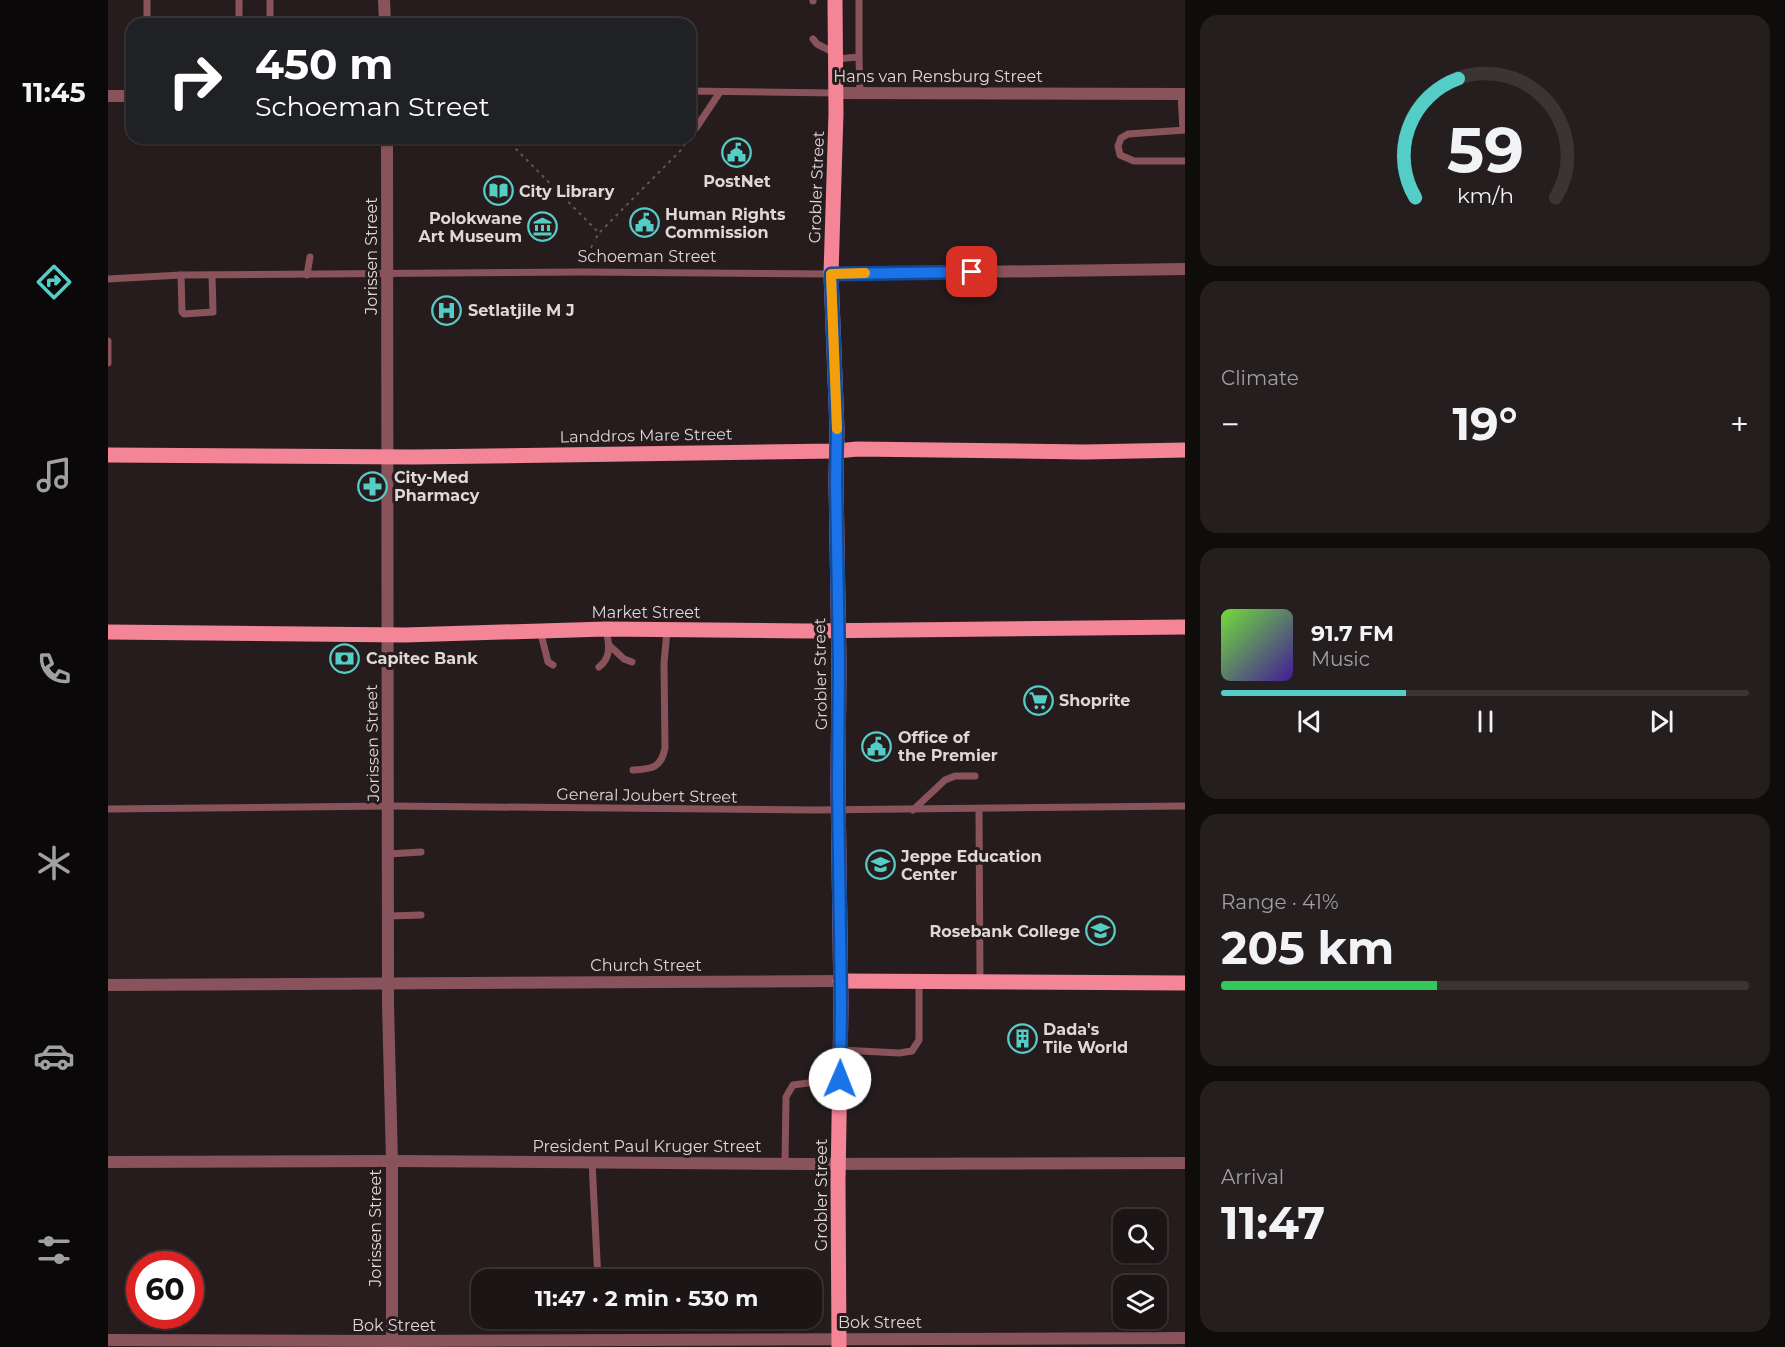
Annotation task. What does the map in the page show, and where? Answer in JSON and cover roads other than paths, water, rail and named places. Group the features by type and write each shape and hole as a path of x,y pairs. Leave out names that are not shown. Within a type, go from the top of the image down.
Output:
{"main road":[{"name":"Grobler Street","path":"835,0 836,93 831,274 837,451 840,810 839,1343"},
{"name":"Landdros Mare Street","path":"108,455 387,456 857,449 1085,452 1185,450"},
{"name":"Market Street","path":"108,632 387,634 606,629 838,630 1185,627"},
{"name":"Church Street","path":"840,981 1185,984"}],"street":[{"path":"384,0 385,18"},
{"name":"Hans van Rensburg Street","path":"836,93 1183,94"},
{"path":"108,96 126,96"},
{"name":"Jorissen Street","path":"387,144 388,983 392,1161 392,1344"},
{"name":"Schoeman Street","path":"831,274 1185,269"},
{"name":"Church Street","path":"108,985 840,981"},
{"name":"President Paul Kruger Street","path":"108,1162 1185,1163"},
{"name":"Bok Street","path":"108,1340 392,1344 839,1343 1185,1338"}],"lane":[{"path":"147,0 147,18"},
{"path":"239,0 239,18"},
{"path":"270,0 270,18"},
{"path":"859,0 860,94"},
{"path":"813,39 835,56 859,57"},
{"name":"Hans van Rensburg Street","path":"696,91 836,93"},
{"path":"696,128 720,92"},
{"path":"1183,94 1184,130 1128,134 1120,138 1119,146 1120,155 1134,161 1185,160"},
{"path":"308,275 310,257"},
{"name":"Schoeman Street","path":"108,279 182,275 583,272 831,274"},
{"path":"182,275 182,312 184,314 213,312 212,276"},
{"path":"108,341 108,363"},
{"path":"599,667 606,659 610,646 606,629"},
{"path":"633,770 649,769 660,763 663,758 665,748 664,663 667,629"},
{"path":"540,630 548,662 553,665"},
{"path":"610,646 624,659 632,662"},
{"path":"913,810 945,780 955,776 975,776"},
{"name":"General Joubert Street","path":"108,809 389,806 979,810 1185,806"},
{"path":"979,810 980,982"},
{"path":"389,854 421,852"},
{"path":"388,916 421,915"},
{"path":"841,1050 899,1053 912,1051 918,1040 919,982"},
{"path":"785,1163 786,1097 789,1090 793,1085 840,1079"},
{"path":"592,1162 597,1269"}],"place":[{"name":"PostNet","path":"737,153"},
{"name":"City Library","path":"498,191"},
{"name":"Human Rights Commission","path":"644,223"},
{"name":"Polokwane Art Museum","path":"543,227"},
{"name":"Setlatjile M J","path":"447,310"},
{"name":"City-Med Pharmacy","path":"373,486"},
{"name":"Capitec Bank","path":"345,658"},
{"name":"Shoprite","path":"1038,700"},
{"name":"Office of the Premier","path":"877,746"},
{"name":"Jeppe Education Center","path":"880,865"},
{"name":"Rosebank College","path":"1101,931"},
{"name":"Dada's Tile World","path":"1022,1038"}]}
